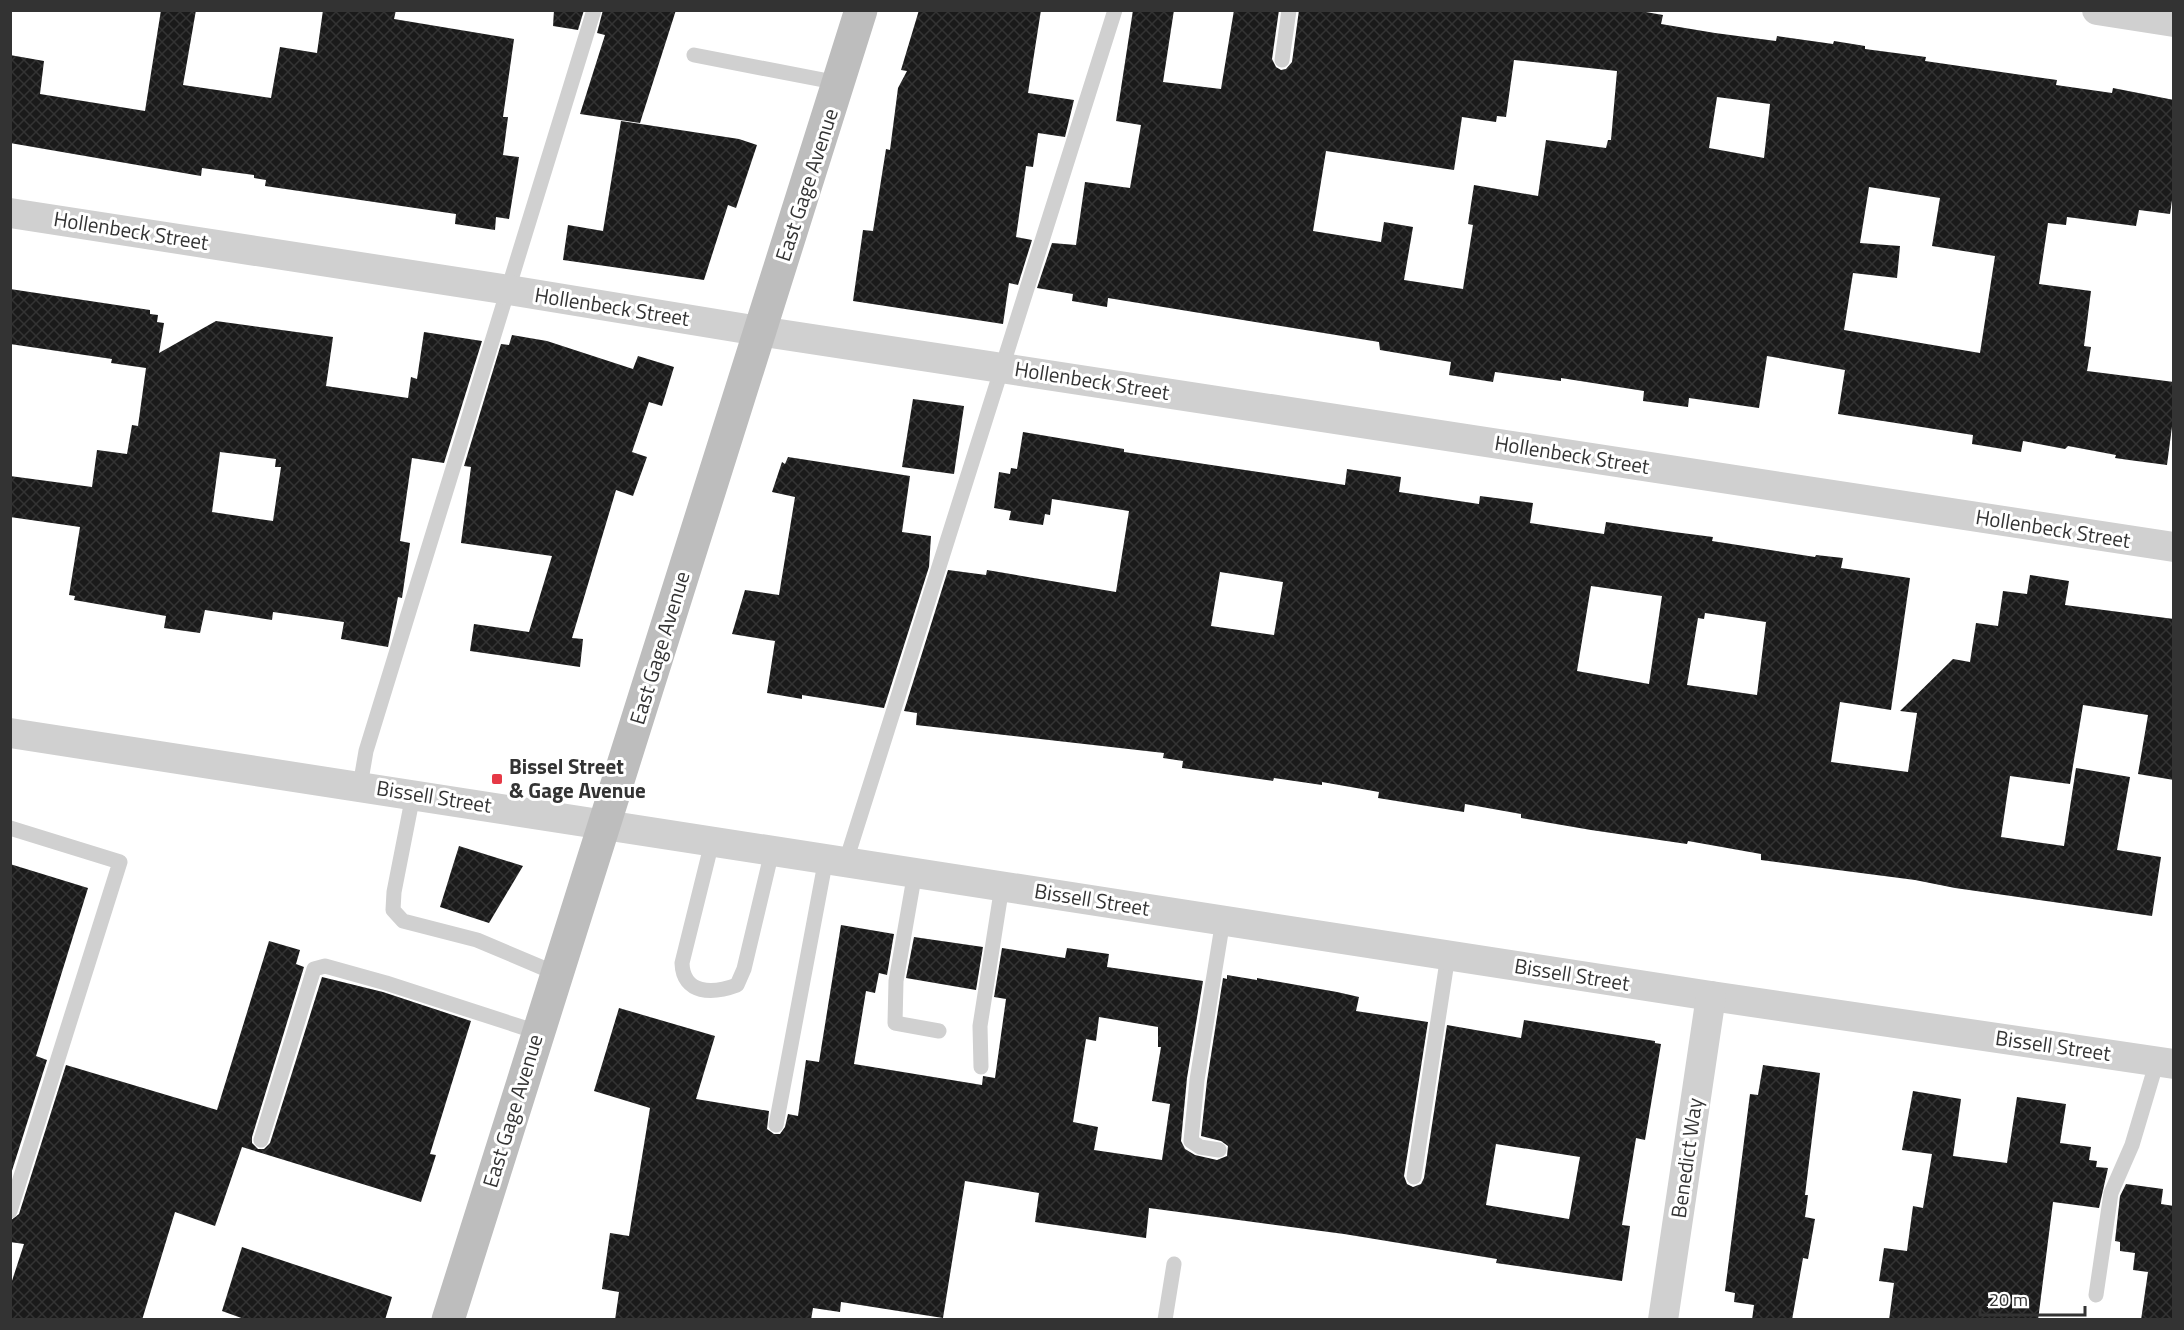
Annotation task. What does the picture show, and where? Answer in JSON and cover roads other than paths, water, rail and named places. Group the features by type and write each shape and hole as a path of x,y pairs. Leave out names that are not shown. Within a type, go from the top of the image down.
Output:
{"main road":[{"name":"East Gage Avenue","path":"448,1320 555,973 861,10"}],"street":[{"path":"2097,10 2174,22"},
{"name":"Hollenbeck Street","path":"10,213 759,331 2174,547"},
{"name":"Bissell Street","path":"10,733 1711,996 2165,1063"},
{"name":"Benedict Way","path":"1663,1320 1711,996"}],"lane":[{"path":"360,786 366,751 594,10"},
{"path":"776,1125 836,860 1004,367 1115,10"},
{"path":"1282,60 1289,10"},
{"path":"694,55 839,83"},
{"path":"413,795 394,891 393,910 403,921 477,940 555,973"},
{"path":"10,828 120,862 10,1211"},
{"path":"712,842 682,963 683,977 688,985 717,993 737,985 744,969 772,851"},
{"path":"915,872 896,981 896,1023 939,1031"},
{"path":"981,1067 980,1026 1002,886"},
{"path":"1219,1150 1200,1147 1191,1141 1197,1080 1223,920"},
{"path":"1414,1177 1448,955"},
{"path":"261,1140 314,969 325,966 387,983 537,1032"},
{"path":"2096,1295 2111,1193 2165,1063"},
{"path":"1165,1320 1174,1264"}],"place":[{"name":"Bissel Street & Gage Avenue","path":"497,779"}]}
